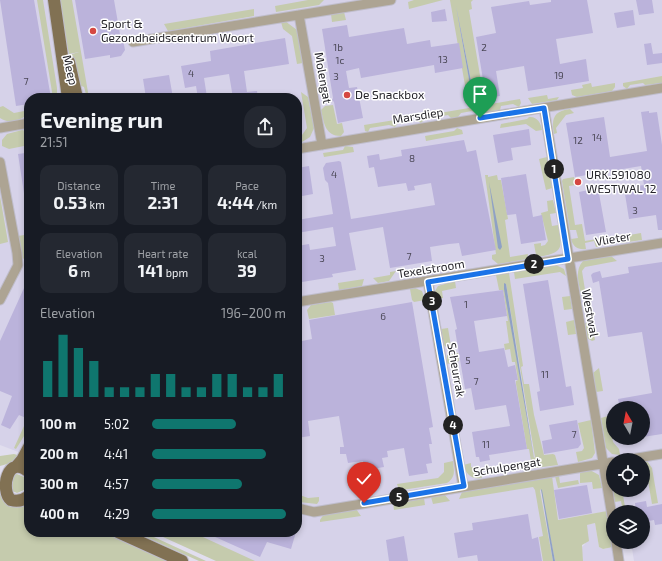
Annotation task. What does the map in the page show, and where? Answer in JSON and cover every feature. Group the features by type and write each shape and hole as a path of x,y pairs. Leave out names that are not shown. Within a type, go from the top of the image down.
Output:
{"main road":[{"name":"Meep","path":"54,0 62,44 64,46 72,72 76,93"},
{"name":"Meep","path":"62,44 60,47 67,93"},
{"path":"24,456 22,460 7,469 2,477 0,485 3,493 10,499 18,501 24,499"},
{"path":"7,469 24,469"},
{"path":"129,537 182,561"},
{"path":"140,537 193,561"}],"street":[{"path":"133,42 391,0"},
{"name":"Molengat","path":"299,15 322,144"},
{"name":"Marsdiep","path":"302,148 662,88"},
{"name":"Westwal","path":"544,108 610,505"},
{"path":"0,128 24,125"},
{"path":"0,162 18,265 0,300"},
{"name":"Vlieter","path":"568,259 662,243"},
{"name":"Texelstroom","path":"302,301 568,259"},
{"name":"Scheurrak","path":"428,282 464,486"},
{"path":"650,456 662,454"},
{"name":"Schulpengat","path":"302,509 314,512 606,463"},
{"path":"617,549 619,561"}],"shaded area":[{"path":"0,0 662,0 662,561 634,561 632,549 650,549 650,505 606,505 606,511 548,522 555,561 224,561 172,537 302,537 302,93 24,93 24,454 0,445"},
{"path":"595,523 599,547 603,549 613,549 614,561 583,561 581,548 585,544 586,525"}],"green space":[{"path":"37,0 43,0 57,88 57,93 52,93"},
{"path":"58,0 72,0 88,93 86,93 84,87 79,85 69,55 79,52 69,54"},
{"path":"308,0 324,0 319,5 276,12 275,6"},
{"path":"414,0 443,0 409,9 408,2"},
{"path":"450,0 473,0 471,2 472,9 469,10 485,105 520,99 521,103 519,107 513,104 501,106 500,110 476,114 472,111 461,113 458,117 451,118 448,115 425,119 421,123 417,121 416,117 469,108","holes":["456,6 475,101 473,101"]},
{"path":"254,9 254,16 168,31 164,24"},
{"path":"344,12 346,20 332,22 331,14"},
{"path":"285,21 297,30 303,63 297,64 292,36 283,29 281,22"},
{"path":"662,76 662,83 630,85 627,89 623,86 623,83"},
{"path":"591,83 592,87 615,83 615,87 612,91 577,97 572,95 571,90 583,88 582,85"},
{"path":"301,93 308,97 314,128 310,137 302,142 302,135 307,128"},
{"path":"547,95 548,99 559,97 557,100 532,104 528,98"},
{"path":"333,105 337,124 342,123 344,132 341,136 332,134 328,131 323,120 321,110 325,106"},
{"path":"3,106 14,113 24,111 24,117 15,121 4,120 0,118 0,107"},
{"path":"570,109 574,113 566,115 556,128 557,133 554,134 553,124 555,116 560,112"},
{"path":"529,117 538,120 542,130 536,131 526,124 500,128 501,124 527,119"},
{"path":"401,119 395,127 389,125 370,128 368,132 365,131 364,125"},
{"path":"457,128 462,130 463,134 426,141 425,136 454,131"},
{"path":"24,131 24,146 9,149 2,146 2,140 7,134"},
{"path":"345,146 353,147 354,152 324,157 323,153 343,150"},
{"path":"547,157 552,188 546,190 539,159"},
{"path":"485,175 488,175 488,177 497,175 498,180 501,180 508,219 505,220 510,257 528,254 527,259 498,264 492,259 492,255 496,254"},
{"path":"574,177 576,185 569,186 575,225 582,224 585,241 603,238 603,240 598,241 599,247 596,247 594,241 585,243 586,249 581,249 576,247 572,242 571,239 578,238 576,230 570,230 562,181 563,179"},
{"path":"0,196 8,242 0,244"},
{"path":"553,200 556,213 550,214 552,226 558,225 560,245 557,251 552,254 538,257 536,255 534,244 541,243 541,246 545,245 548,241 541,213 548,211 547,201"},
{"path":"641,233 642,240 621,243 621,240 618,240 618,237"},
{"path":"24,235 24,259 21,259 18,236"},
{"path":"611,256 617,261 585,267 582,271 586,296 582,297 578,274 580,265 583,261"},
{"path":"556,265 564,269 566,276 560,272 515,279 514,272"},
{"path":"396,271 389,281 378,283 373,278 390,275 390,272"},
{"path":"509,273 523,366 521,367 524,384 529,384 534,415 544,455 555,455 558,465 528,469 531,461 529,449 527,449 516,384 516,381 518,380 515,362 512,362 510,349 505,350 504,344 509,343 506,321 508,321 503,290 499,290 496,275","holes":["506,284 534,458 504,285"]},
{"path":"364,279 362,286 339,290 338,283"},
{"path":"455,281 456,288 442,291 443,298 436,299 435,291 438,286"},
{"path":"415,288 422,291 425,300 414,302 412,300 410,289"},
{"path":"570,296 572,309 564,310 562,297"},
{"path":"333,303 335,315 309,319 307,310 311,305"},
{"path":"574,320 576,334 568,335 566,322"},
{"path":"592,322 595,340 592,341 587,338 585,323"},
{"path":"448,328 451,346 446,347 444,345 441,329"},
{"path":"458,353 459,361 447,364 447,355"},
{"path":"599,368 603,391 596,392 593,373"},
{"path":"606,417 606,445 616,445 619,449 620,453 611,453 606,448 601,418"},
{"path":"591,420 595,453 592,458 578,462 576,452 582,451 584,448 578,423"},
{"path":"24,426 24,436 16,449 14,448"},
{"path":"14,454 21,456 14,462 0,466 0,456"},
{"path":"453,461 453,476 447,483 402,490 398,487 397,484 438,478 444,472 444,463"},
{"path":"471,463 471,467 480,470 482,478 472,477 466,471 463,465"},
{"path":"650,465 652,468 658,503 652,504 650,492"},
{"path":"590,470 599,475 602,488 593,489 592,482 580,483 580,472"},
{"path":"17,474 24,477 24,490 17,493 10,490 13,475"},
{"path":"552,476 558,520 606,511 606,548 599,547 595,523 587,525 589,541 582,545 583,561 555,561 541,489 540,491 553,561 543,561 539,537 543,536 535,490 533,487 459,499 462,492"},
{"path":"555,476 559,476 560,483 578,480 579,484 558,488"},
{"path":"371,489 373,495 359,498 357,496 356,491"},
{"path":"0,494 3,498 24,500 24,537 124,537 177,561 0,561"},
{"path":"444,494 450,501 433,504 431,497"},
{"path":"302,496 308,498 319,497 317,504 302,502"},
{"path":"614,497 623,497 625,505 622,505 621,501 615,502"},
{"path":"424,498 425,505 394,510 393,503"},
{"path":"356,509 361,516 320,522 324,514"},
{"path":"146,537 154,537 206,561 199,561"},
{"path":"163,537 203,537 255,561 216,561"}],"water":[{"path":"456,6 475,101 473,102"},
{"path":"489,182 502,247 500,250 498,248"},
{"path":"504,283 506,284 534,458 504,289"},
{"path":"541,489 542,490 555,561 553,561"}],"building":[{"path":"0,0 34,0 50,93 24,93 24,105 16,106"},
{"path":"75,0 114,0 121,40 123,40 125,50 121,56 110,58 110,55 85,59"},
{"path":"551,0 587,0 593,33 556,39 560,64 586,59 589,81 528,91 524,66 496,71 500,96 486,98 476,37 496,33 491,7 529,1 530,5 551,2"},
{"path":"636,0 652,0 654,13 639,15"},
{"path":"445,9 447,21 432,22 431,12"},
{"path":"633,10 635,25 617,28 614,13"},
{"path":"347,25 349,37 404,28 407,44 430,40 431,47 459,43 463,68 435,73 434,65 361,78 359,68 346,71 349,88 357,87 363,118 338,123 334,102 332,100 333,98 322,29"},
{"path":"285,38 289,64 244,71 247,92 257,91 257,93 232,93 229,74 204,78 206,93 197,93 196,86 185,88 181,66 211,61 210,51"},
{"path":"651,43 653,54 662,53 662,63 647,65 644,44"},
{"path":"169,75 172,93 145,93 143,79"},
{"path":"649,111 649,113 657,112 662,145 662,230 658,230 656,215 629,219 624,188 644,185 641,166 575,177 566,123 604,117 610,157 647,151 641,112"},
{"path":"529,129 531,145 511,148 513,160 498,163 493,135"},
{"path":"464,140 467,152 476,150 496,250 462,256 459,243 430,247 432,261 390,268 383,227 349,233 356,270 332,274 333,277 302,282 302,245 309,244 310,250 336,246 333,227 302,232 302,219 333,214 328,183 325,180 323,168 326,163 341,162 351,219 435,205 431,183 414,186 415,190 408,191 406,183 378,187 374,167 369,168 367,156 379,154 380,160 402,156 401,150"},
{"path":"24,153 24,193 18,154"},
{"path":"309,166 313,194 302,196 302,167"},
{"path":"526,174 533,217 542,215 546,240 521,244 516,214 507,215 501,178"},
{"path":"598,188 606,232 586,235 579,192"},
{"path":"662,262 662,434 650,436 650,401 618,401 618,399 652,393 642,332 608,337 599,281 593,283 591,275 600,271 602,278 629,273 628,267"},
{"path":"548,280 566,387 571,386 574,405 540,411 537,392 540,391 523,284"},
{"path":"24,288 24,417 19,415 10,429 1,425 12,396 0,391 0,341"},
{"path":"503,290 507,316 474,321 479,352 504,348 508,367 515,365 518,380 515,380 527,449 489,455 490,460 480,462 479,457 476,457 472,432 510,426 506,405 475,410 471,388 465,389 455,330 457,329 450,297"},
{"path":"412,302 433,427 429,428 432,444 429,444 432,463 426,464 428,473 409,476 404,448 387,451 388,457 382,458 384,467 378,468 376,471 365,470 363,461 348,463 346,454 340,454 340,447 344,447 339,416 308,421 310,436 302,437 302,341 312,339 309,320"},
{"path":"577,420 581,444 578,448 544,454 542,441 552,439 549,425"},
{"path":"587,485 592,513 559,519 554,490"},
{"path":"646,501 647,505 635,505 635,503"},
{"path":"662,504 662,524 655,525 654,520 650,521 650,506"},
{"path":"528,514 532,539 538,537 542,561 478,561 477,555 458,558 454,533 473,530 472,523"},
{"path":"404,536 408,561 389,561 386,540"},
{"path":"215,537 295,537 291,549 267,542 260,557"}],"place":[{"name":"Sport & Gezondheidscentrum Woort","path":"93,31"},
{"name":"De Snackbox","path":"347,95"},
{"name":"URK.591080 WESTWAL 12","path":"578,182"}],"route":[{"path":"364,503 464,486 428,282 568,259 544,108 480,118"}]}
